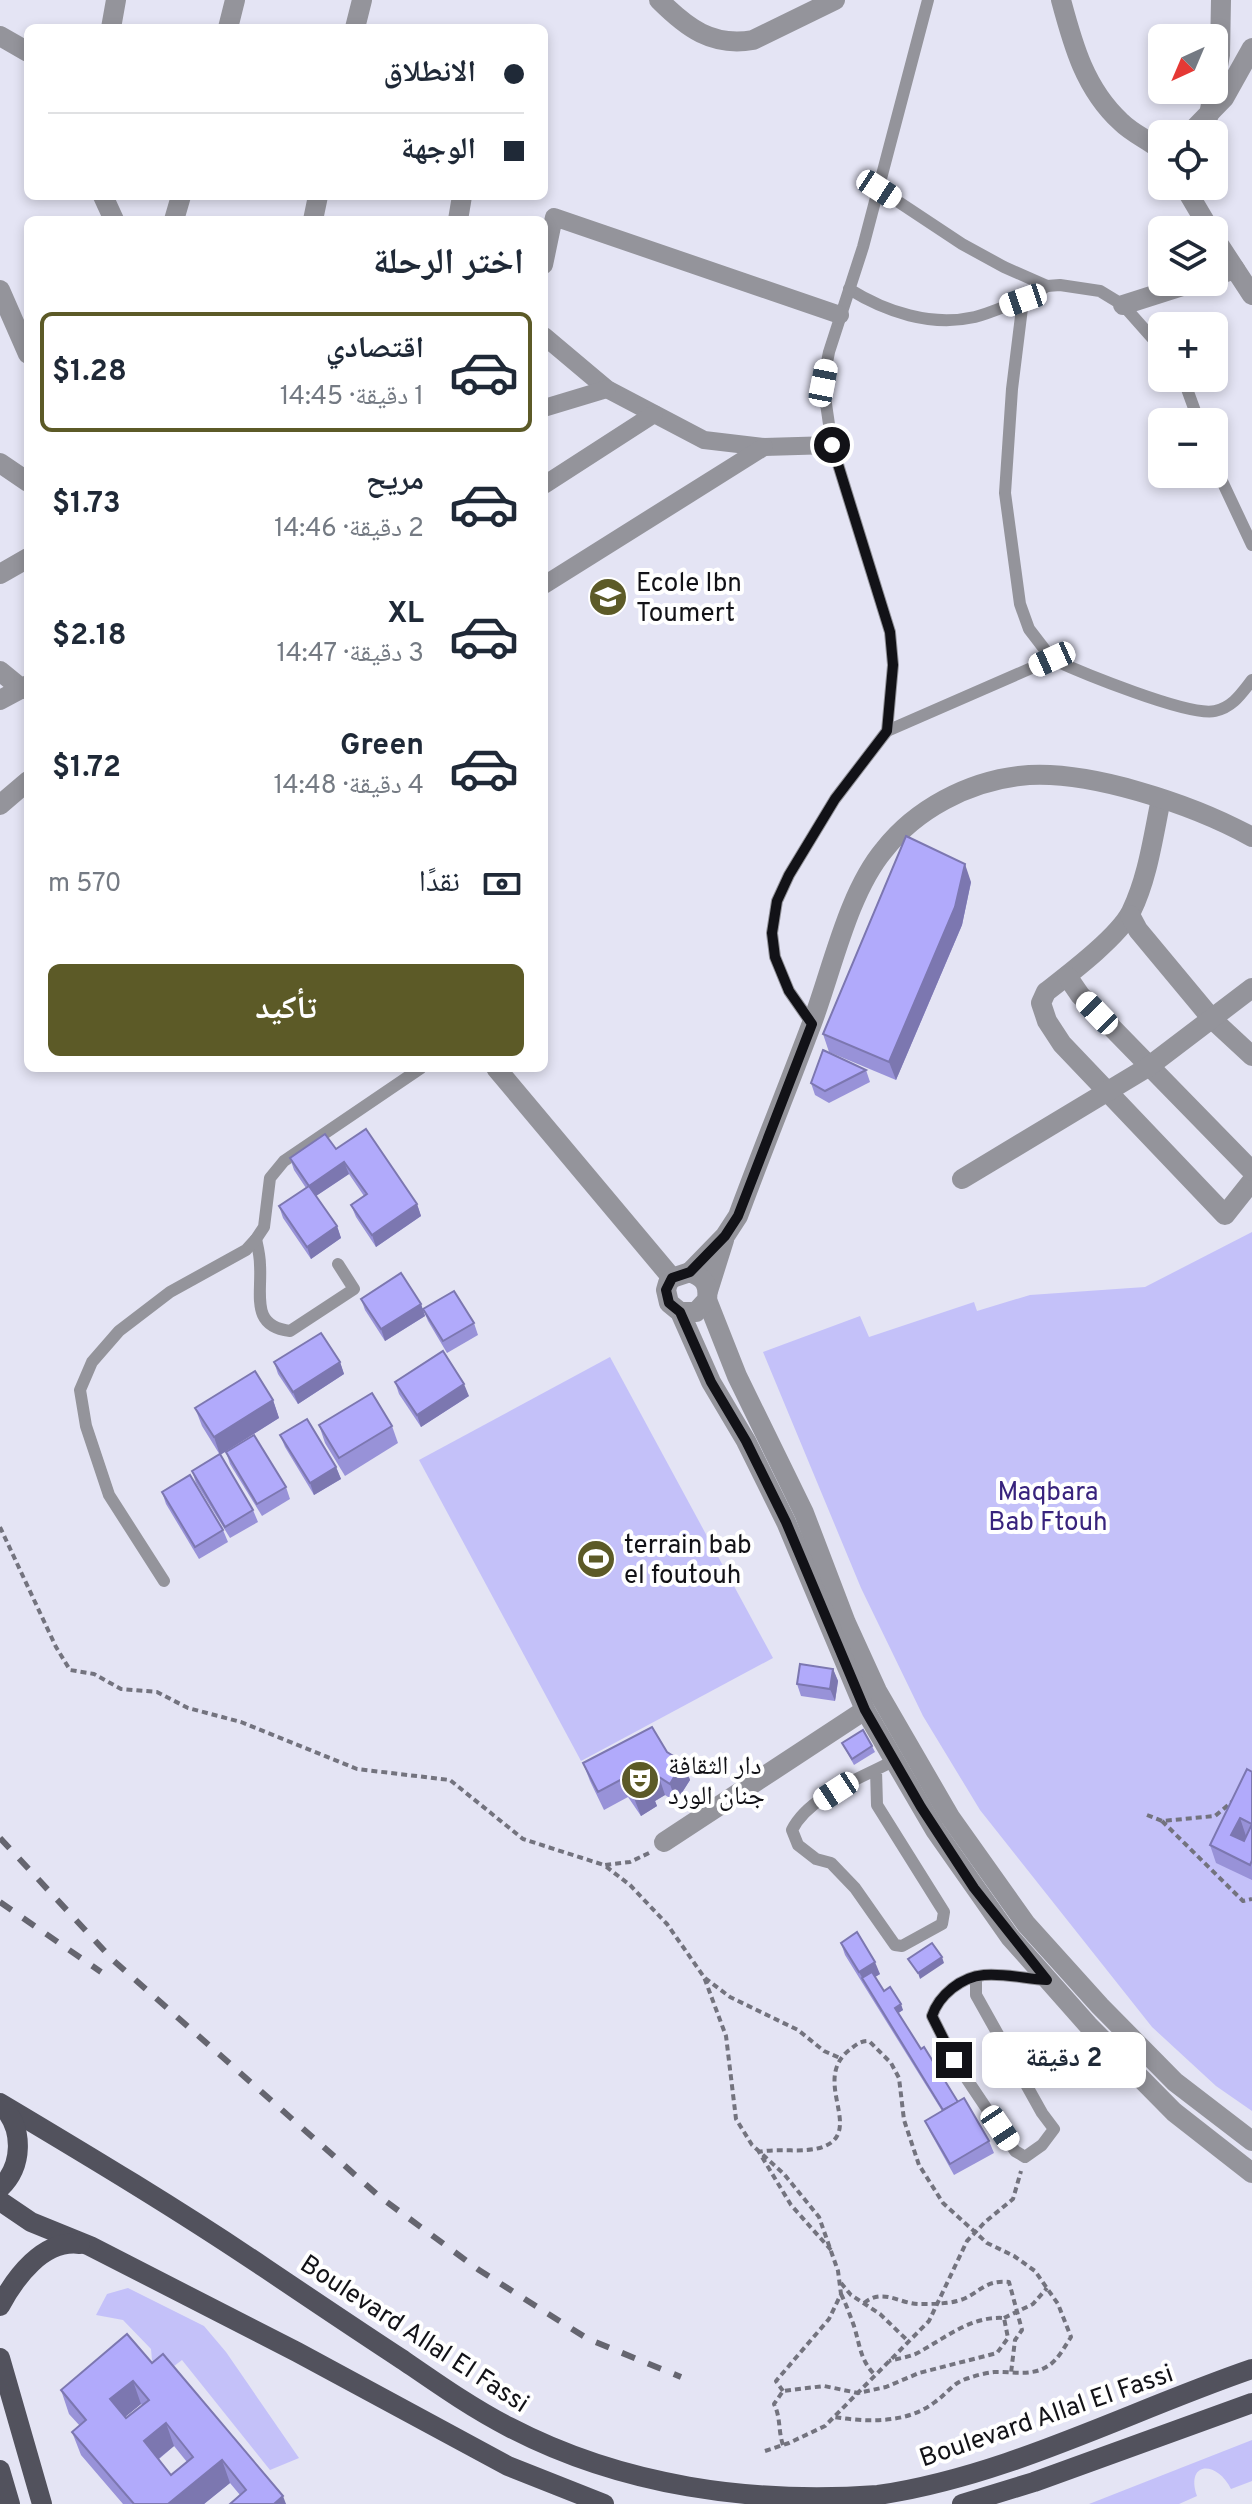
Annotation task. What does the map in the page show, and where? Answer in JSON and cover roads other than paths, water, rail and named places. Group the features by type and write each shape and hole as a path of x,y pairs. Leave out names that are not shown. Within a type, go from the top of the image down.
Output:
{"main road":[{"path":"0,2104 15,2126 18,2157 0,2188"},
{"name":"Boulevard Allal El Fassi","path":"0,2104 218,2236 476,2409 568,2454 669,2487 761,2499 836,2498 901,2491 991,2467 1252,2369"},
{"path":"0,2201 31,2222 90,2246 297,2352 508,2466 604,2504"},
{"path":"0,2306 17,2278 42,2254 69,2242 90,2246"},
{"path":"0,2358 42,2504"},
{"path":"962,2504 1034,2482 1252,2403"},
{"path":"0,2470 10,2504"}],"street":[{"path":"112,24 116,0"},
{"path":"229,24 235,0"},
{"path":"356,24 362,0"},
{"path":"659,0 691,29 710,38 739,43 753,40 835,0"},
{"path":"1061,0 1080,64 1095,90 1123,124 1148,141"},
{"path":"1209,115 1220,55 1221,0"},
{"path":"0,36 24,50"},
{"path":"1204,120 1237,79 1252,48"},
{"path":"548,246 554,217 840,315"},
{"path":"1228,258 1252,295"},
{"path":"1228,271 1235,269"},
{"path":"0,290 24,345"},
{"path":"1123,305 1151,296"},
{"path":"548,339 607,389 704,440 764,447 832,445"},
{"path":"548,407 607,389"},
{"path":"548,482 654,414"},
{"path":"548,582 764,447"},
{"path":"0,463 24,479"},
{"path":"0,574 24,560"},
{"path":"0,671 24,686"},
{"path":"0,700 24,688"},
{"path":"1252,837 1200,812 1161,799 1076,779 1023,776 984,784 966,790 918,816 884,850 855,901 812,1024 738,1216 725,1236 666,1290 669,1303 680,1312 711,1382 746,1441 786,1522 865,1710 893,1761 950,1817 1047,1980 1130,2070 1174,2112 1252,2173"},
{"path":"0,805 24,784"},
{"path":"1161,799 1147,870 1130,915 1110,937 1046,992 1041,1003 1047,1021 1062,1044 1225,1215 1252,1181"},
{"path":"1130,915 1138,930 1212,1019 1252,1056"},
{"path":"1067,976 1080,995 1148,1067 1252,1171"},
{"path":"962,1179 1148,1067 1252,988"},
{"path":"500,1072 681,1275 703,1278 737,1376 804,1513 846,1623 877,1691 893,1761"},
{"path":"680,1312 696,1312 708,1296 725,1236"},
{"path":"664,1842 865,1710"},
{"path":"1018,1930 1175,2082 1252,2141"}],"lane":[{"path":"887,731 893,665 890,632 832,445 823,383 840,315 879,189 928,0"},
{"path":"879,189 962,244 1047,286"},
{"path":"849,289 888,310 947,320 974,317 1023,300 1047,286 1060,285 1100,291 1123,305 1148,333"},
{"path":"1023,300 1012,389 1005,493 1020,604 1029,629 1052,659 1189,711 1213,712 1231,706 1252,680"},
{"path":"1225,488 1252,545"},
{"path":"812,1024 789,991 775,957 772,933 777,901 789,875 835,799 887,731 1052,659"},
{"path":"164,1581 109,1495 86,1426 80,1390 92,1362 119,1331 170,1292 246,1250 264,1227 270,1178 284,1161 415,1072"},
{"path":"256,1239 260,1265 259,1305 264,1319 275,1329 290,1331 354,1289 338,1264"},
{"path":"893,1761 877,1805 944,1912 942,1924 902,1946 895,1945 855,1888 831,1863 816,1859 798,1845 792,1830 799,1815 854,1779 893,1761"},
{"path":"976,1977 976,1995 1054,2129 1042,2145 1025,2157 1015,2151 954,2060 932,2016 937,2000 959,1983 982,1974 1047,1980"}],"railway":[{"path":"0,1838 113,1960 380,2197 479,2270 588,2339 681,2377"},
{"path":"0,1902 101,1972"}],"place":[{"name":"Ecole Ibn Toumert","path":"608,597"},
{"name":"terrain bab el foutouh","path":"596,1559"},
{"name":"دار الثقافة جنان الورد","path":"640,1780"}],"park label":[{"name":"Maqbara Bab Ftouh","path":"1048,1506"}]}
